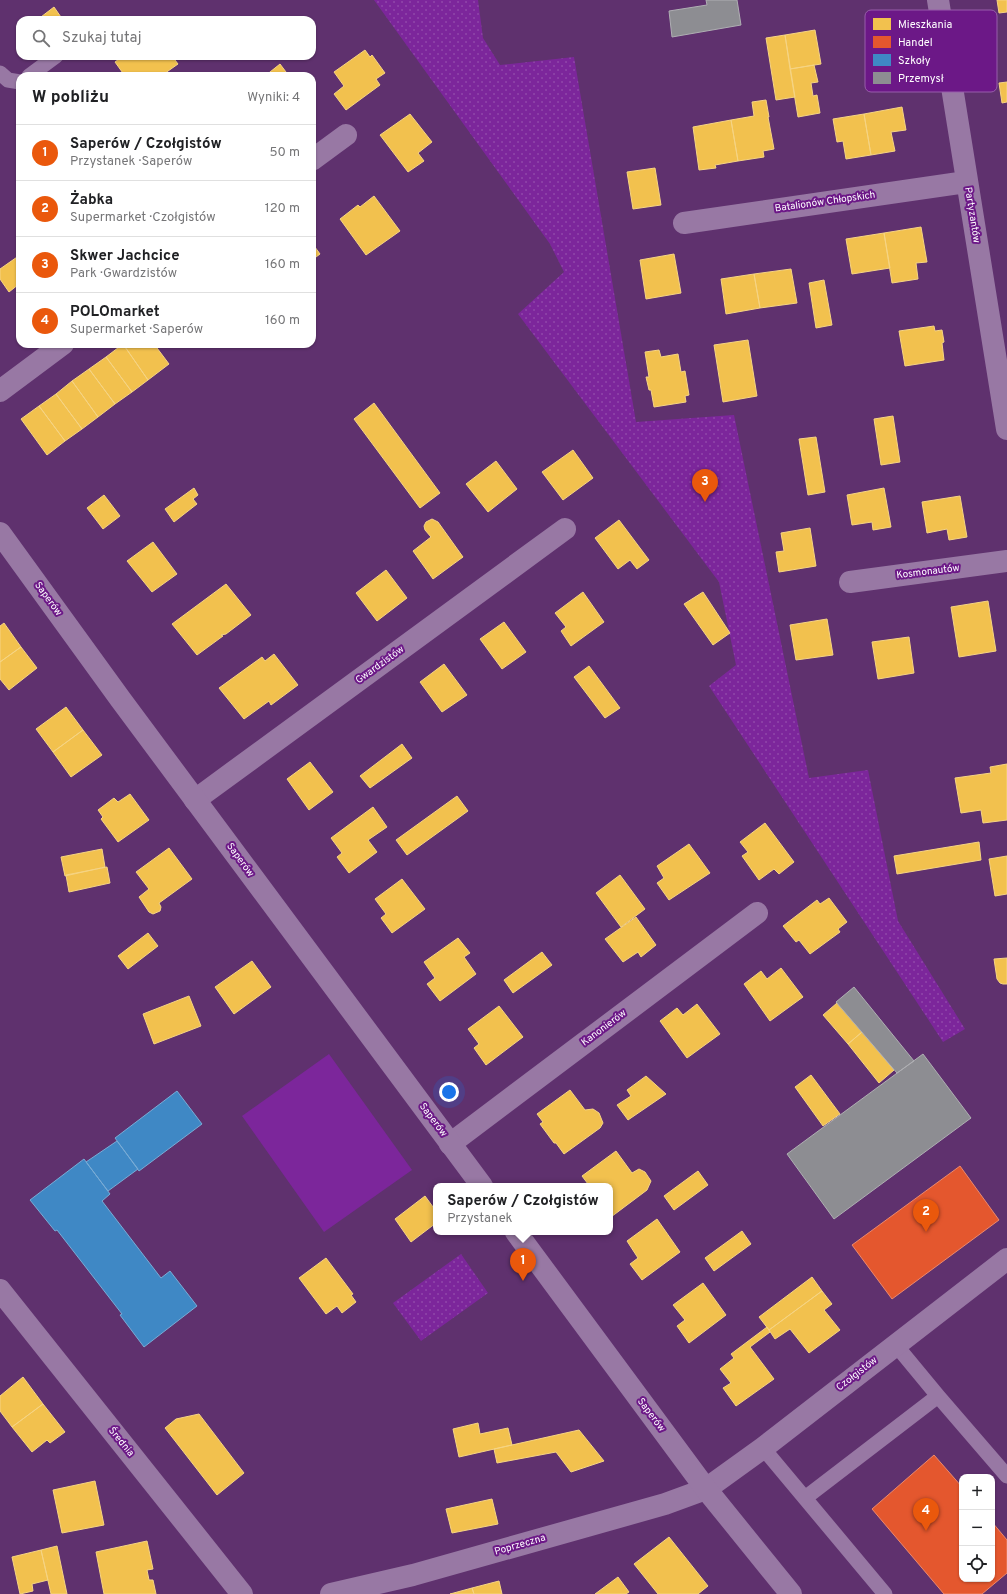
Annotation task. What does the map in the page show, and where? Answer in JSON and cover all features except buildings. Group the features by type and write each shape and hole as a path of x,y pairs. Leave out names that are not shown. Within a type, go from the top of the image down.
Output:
{"street":[{"name":"Partyzantów","path":"938,0 940,10"},
{"name":"Partyzantów","path":"952,92 1007,429"},
{"path":"316,157 346,135"},
{"name":"Batalionów Chłopskich","path":"684,222 966,182"},
{"path":"0,391 58,348"},
{"name":"Gwardzistów","path":"196,800 565,529"},
{"name":"Saperów","path":"0,533 480,1183"},
{"name":"Kosmonautów","path":"850,582 1007,562"},
{"name":"Kanonierów","path":"450,1144 757,913"},
{"name":"Saperów","path":"518,1235 706,1489 791,1594"},
{"name":"Czołgistów","path":"706,1489 763,1448 1007,1258"},
{"name":"Średnia","path":"0,1290 242,1594"},
{"name":"Poprzeczna","path":"331,1594 413,1575 665,1504 706,1489"}],"lane":[{"path":"34,72 51,60"},
{"path":"0,73 8,80 16,81"},
{"path":"895,1344 1007,1476"},
{"path":"805,1498 938,1396"},
{"path":"763,1448 885,1594"}],"shaded area":[{"path":"374,0 478,0 483,38 500,65 574,57 636,422 734,415 809,778 868,770 898,921 965,1029 943,1042 709,686 736,665 719,582 518,314 564,272 550,244"},
{"path":"329,1054 412,1170 324,1232 242,1116"},
{"path":"461,1254 488,1293 421,1341 393,1303"}],"place":[{"name":"Skwer Jachcice","path":"705,502"},
{"name":"Żabka","path":"926,1232"},
{"name":"Saperów / Czołgistów","path":"523,1281"},
{"name":"POLOmarket","path":"926,1531"}]}
